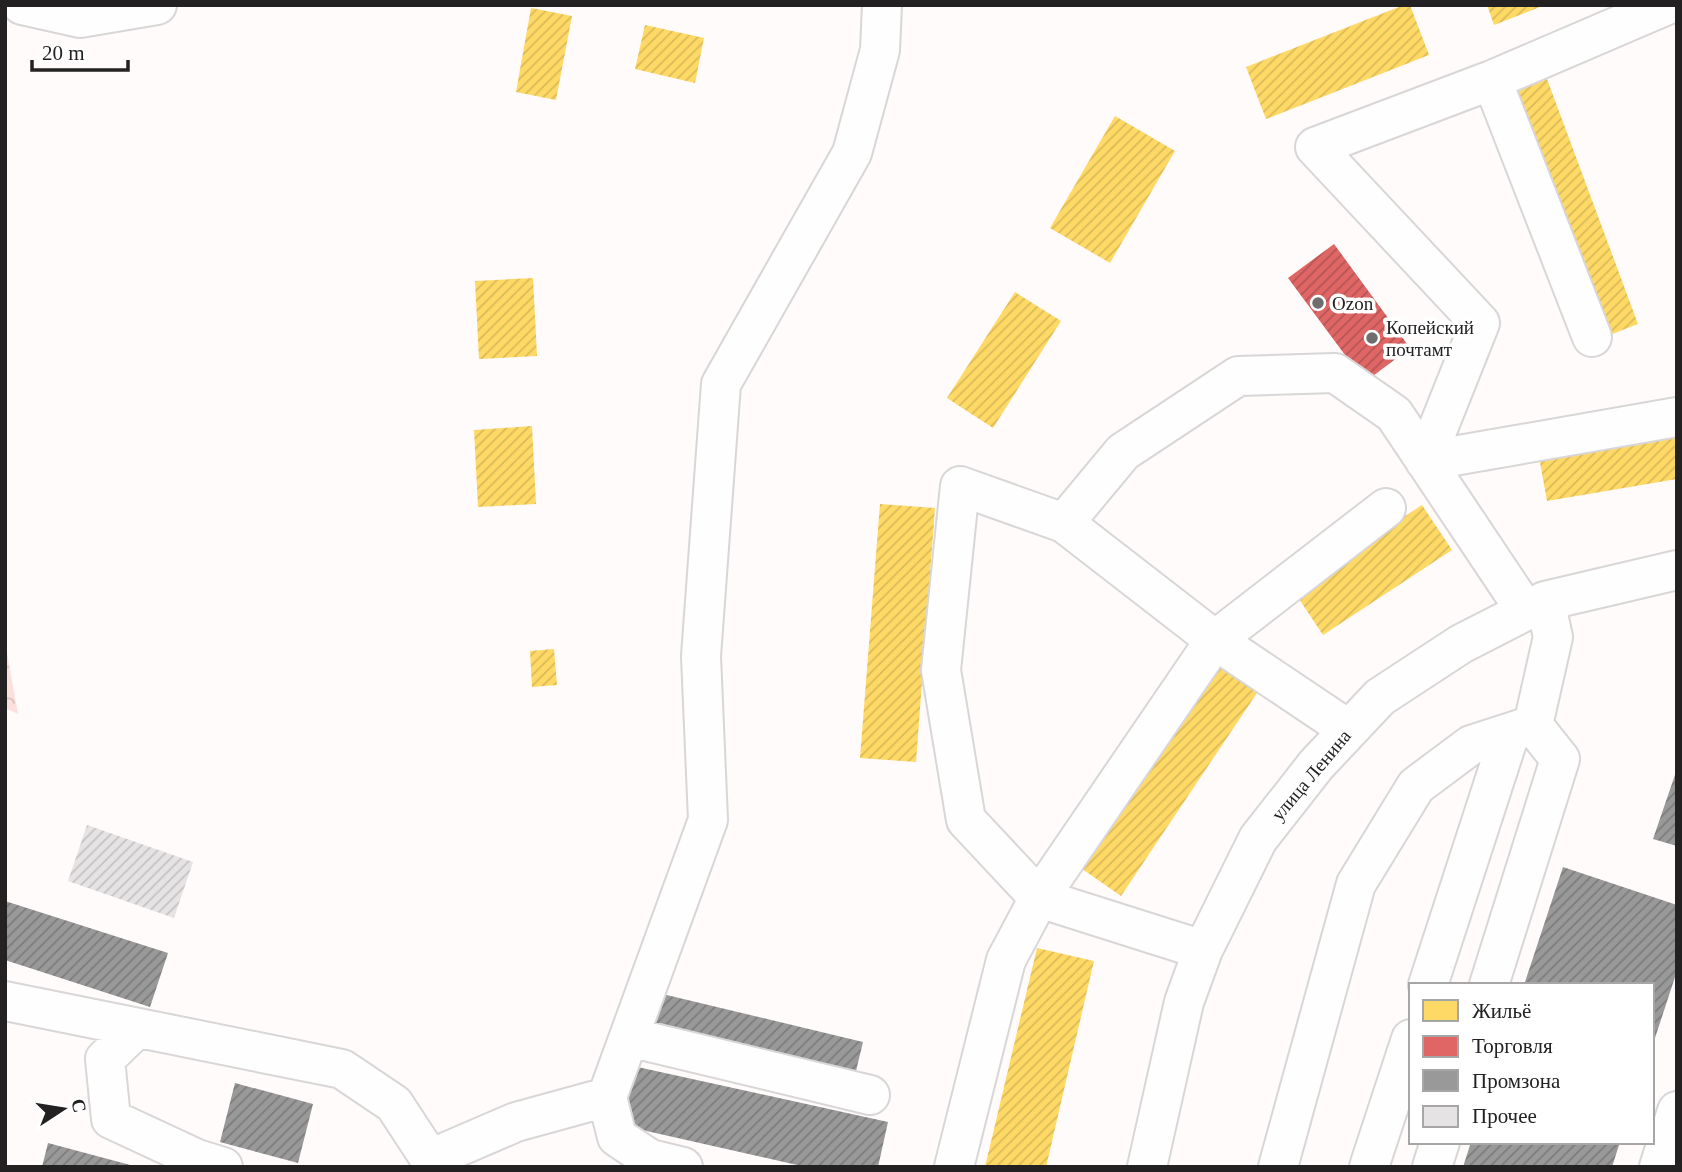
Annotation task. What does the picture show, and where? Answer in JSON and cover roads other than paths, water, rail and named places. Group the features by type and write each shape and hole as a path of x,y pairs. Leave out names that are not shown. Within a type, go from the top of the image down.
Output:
{"street":[{"path":"22,5 80,18 157,5"},
{"path":"683,1167 650,1159 617,1137 607,1097 708,820 701,656 721,384 852,153 880,50 882,5"},
{"path":"1425,461 1480,323 1315,147 1492,80 1667,5"},
{"path":"1492,80 1592,337"},
{"path":"1064,523 1123,452 1238,376 1335,373 1394,414 1425,461 1535,606 1553,637 1429,983"},
{"path":"1425,461 1677,417"},
{"path":"1203,950 1039,898 966,820 941,670 960,486 1064,523 1215,640 1349,730"},
{"path":"954,1167 1006,960 1039,898 1215,640 1386,508"},
{"name":"улица Ленина","path":"1147,1167 1184,1002 1203,950 1258,839 1316,765 1380,697 1461,644 1535,606 1677,570"},
{"path":"1490,983 1560,759 1521,729"},
{"path":"1278,1167 1356,884 1416,786 1471,745 1521,729"},
{"path":"5,1001 342,1069 394,1104 431,1163 516,1122 607,1097"},
{"path":"137,1027 105,1059 111,1119 205,1164"},
{"path":"629,1037 870,1095"},
{"path":"1369,1167 1409,1045"},
{"path":"1659,1167 1677,1111"},
{"path":"1432,1167 1439,1144"}],"place":[{"name":"Ozon","path":"1318,303"},
{"name":"Копейский почтамт","path":"1372,338"}]}
